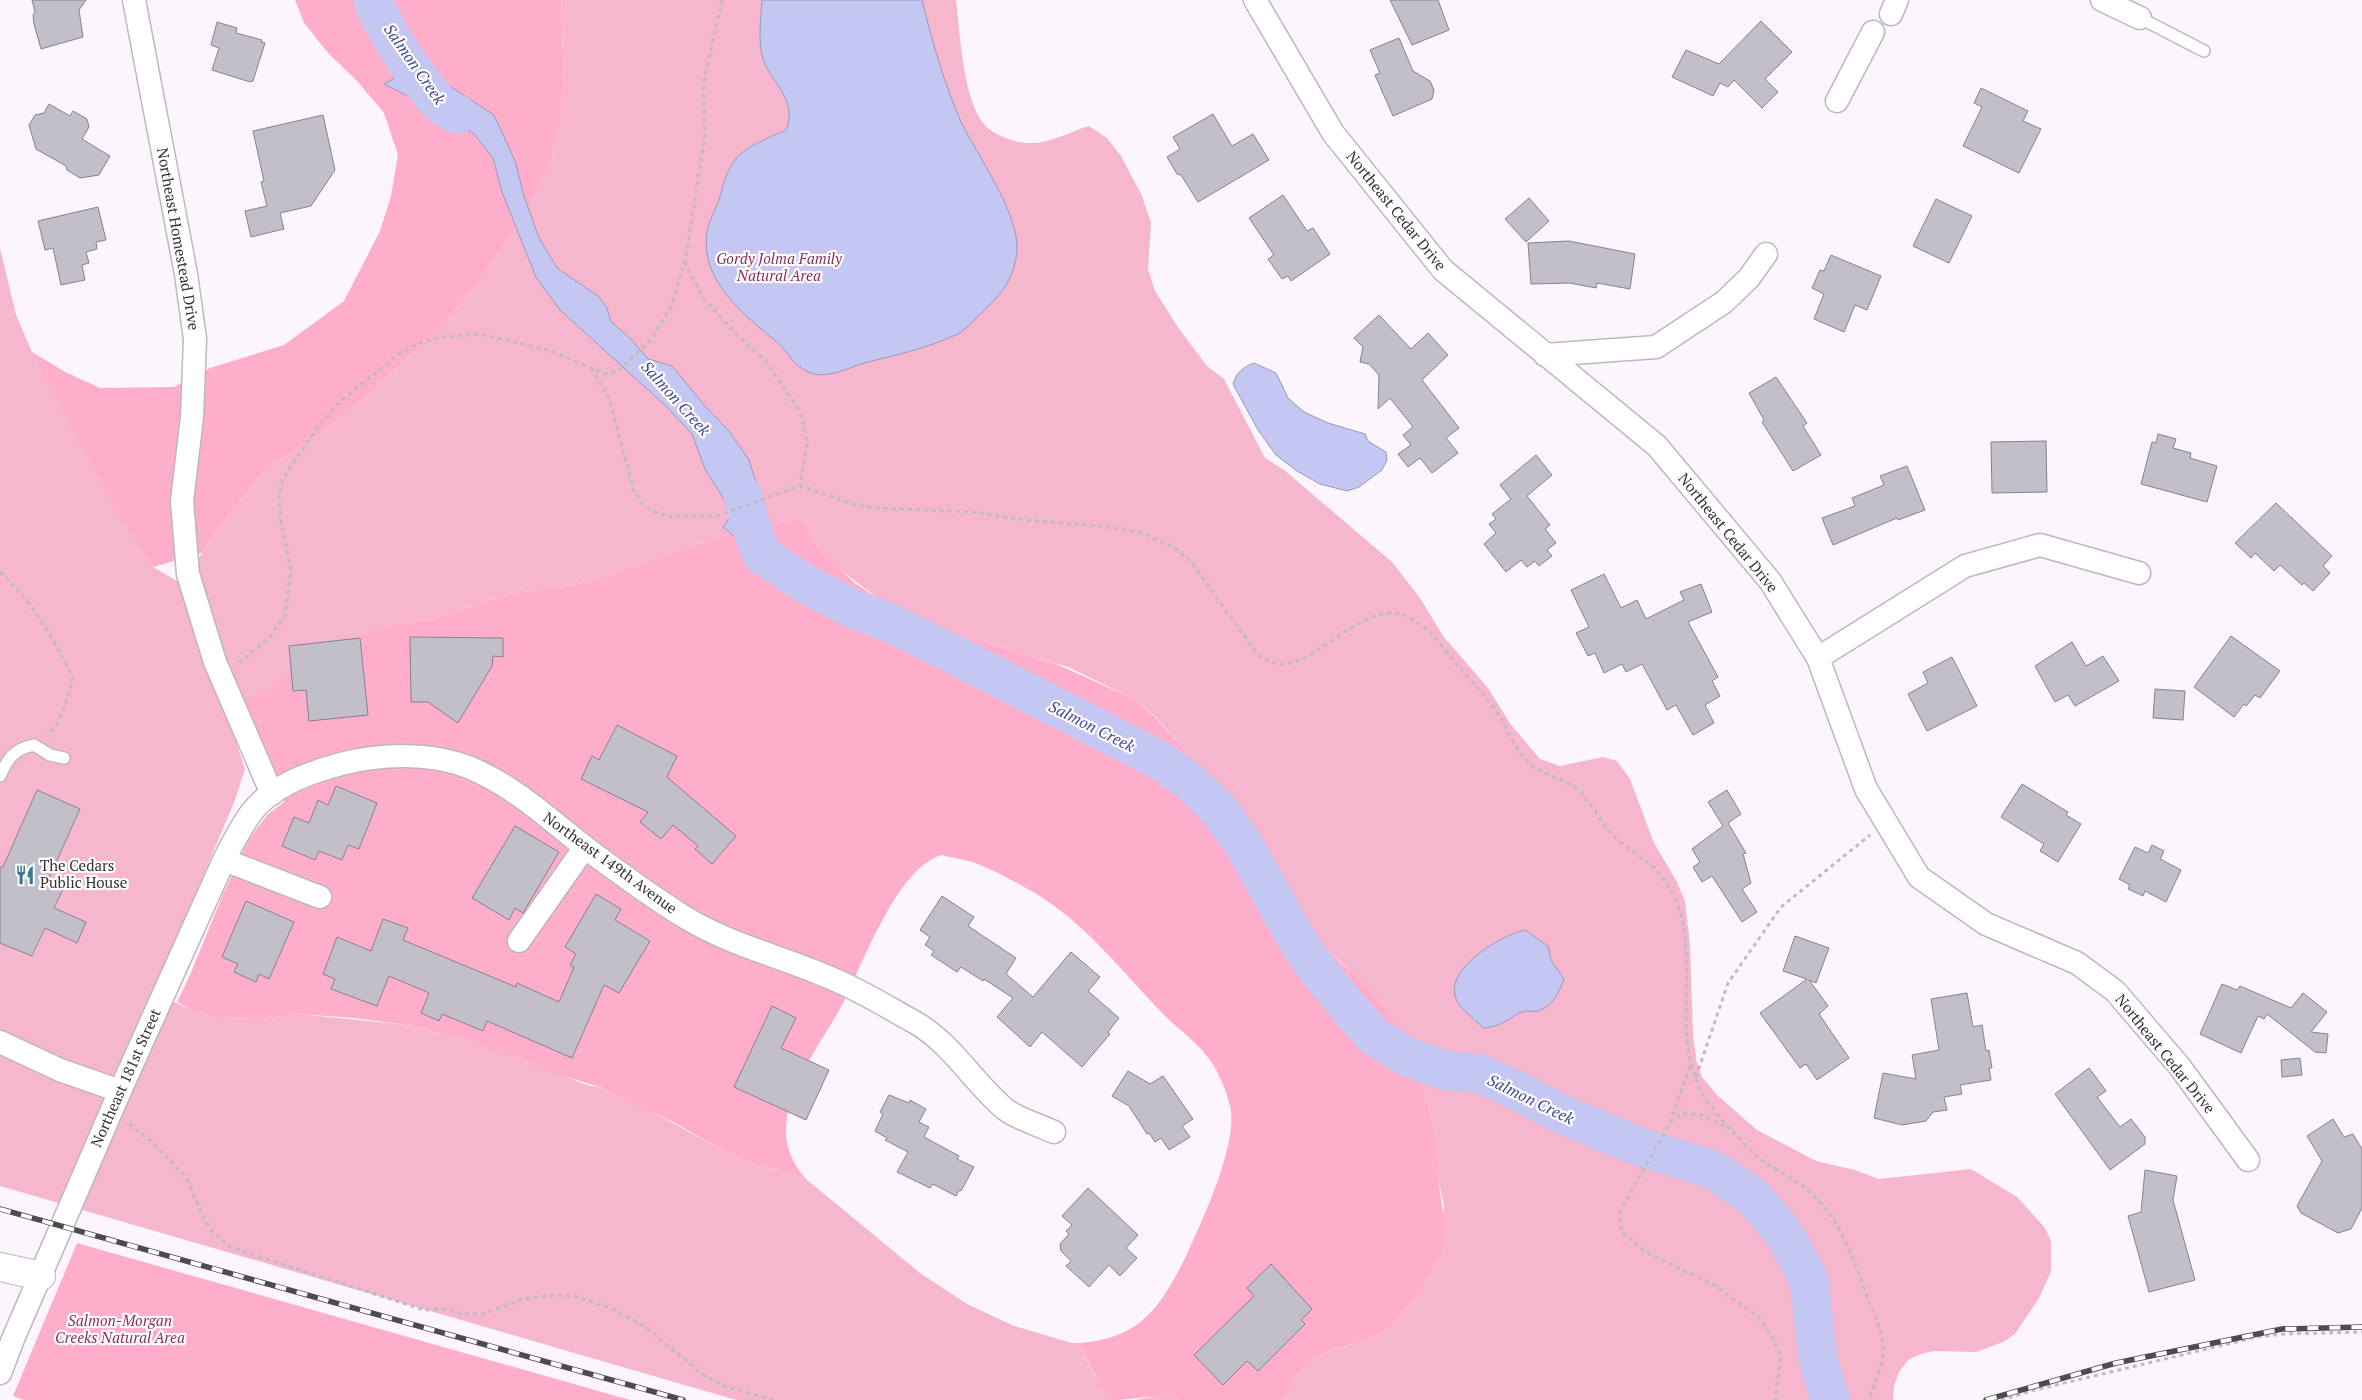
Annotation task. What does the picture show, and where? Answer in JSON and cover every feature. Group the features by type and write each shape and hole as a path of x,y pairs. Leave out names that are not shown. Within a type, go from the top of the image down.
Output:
{"street":[{"name":"Northeast Homestead Drive","path":"134,0 186,274 195,339 192,417 182,501 188,574 207,639 272,794"},
{"name":"Northeast Cedar Drive","path":"1255,0 1333,133 1443,270 1657,446 1770,581 1818,658 1866,789 1919,877 1986,924 2077,963 2114,991 2180,1067 2248,1160"},
{"path":"2102,0 2140,18"},
{"path":"1837,101 1873,32"},
{"path":"1545,355 1656,347 1724,302 1749,278 1766,254"},
{"path":"1818,658 1965,566 2040,545 2139,573"},
{"name":"Northeast 149th Avenue","path":"272,794 300,778 354,760 411,756 467,766 534,806 650,896 691,921 726,939 832,978 919,1025 949,1051 1007,1110 1054,1132"},
{"name":"Northeast 181st Street","path":"0,1373 13,1338 120,1091 224,860 253,811 272,794"},
{"path":"519,941 585,847"},
{"path":"224,860 320,897"},
{"path":"0,1042 60,1070 120,1091"},
{"path":"0,1267 41,1276"}],"lane":[{"path":"2140,18 2204,51"},
{"path":"0,776 6,763 20,748 34,745 50,755 64,758"}],"path":[{"path":"221,675 249,657 269,638 285,615 291,571 281,520 279,494 284,477 317,428 340,401 401,352 423,342 443,337 480,334 500,337 549,350 605,374 618,371 652,340 671,307 685,261 705,137 703,85 722,0"},
{"path":"685,261 703,298 735,333 765,360 797,407 802,419 807,445 800,486"},
{"path":"591,368 609,398 634,491 642,503 652,511 670,516 713,517 800,486 853,504 876,508 972,512 1025,520 1111,527 1142,533 1175,548 1190,561 1259,656 1274,663 1286,664 1301,658 1371,616 1392,614 1409,617 1436,639 1474,682 1499,715 1524,760 1544,774 1559,777 1575,788 1587,799 1616,839 1650,864 1662,877 1676,902 1684,927 1687,972 1684,1031 1690,1065 1709,1103 1718,1116 1766,1163 1811,1193 1827,1212 1850,1252 1876,1316 1883,1344 1883,1358 1868,1400"},
{"path":"0,572 28,600 63,657 73,679 66,705 54,729 38,747"},
{"path":"1696,1077 1728,983 1781,907 1886,821"},
{"path":"1690,1065 1670,1123 1620,1211 1621,1231 1645,1252 1714,1285 1758,1317 1773,1338 1781,1357 1775,1400"},
{"path":"1670,1123 1683,1113 1701,1116 1734,1131"},
{"path":"128,1124 151,1141 186,1176 205,1221 213,1232 230,1248 424,1310 446,1309 461,1314 484,1314 522,1299 556,1295 573,1296 595,1302 644,1326 705,1376 727,1386 774,1400"},
{"path":"2000,1400 2257,1337 2284,1334 2362,1332"}],"green space":[{"path":"295,0 561,0 564,86 560,126 549,168 530,205 488,270 449,318 376,388 310,442 268,467 227,517 202,553 153,567 118,514 32,352 65,372 100,388 174,387 210,368 284,345 344,301 380,231 391,196 398,155 384,113 357,81 328,53 304,23"},
{"name":"Gordy Jolma Family Natural Area","path":"561,0 956,0 961,49 968,86 973,104 988,128 1006,138 1027,143 1050,140 1089,126 1107,138 1121,156 1142,196 1151,223 1148,269 1155,291 1179,329 1207,366 1224,379 1265,458 1284,470 1392,562 1420,598 1443,636 1488,688 1511,725 1540,759 1560,766 1603,757 1617,761 1630,779 1654,843 1676,880 1685,901 1690,945 1693,1036 1697,1063 1702,1077 1717,1095 1757,1130 1816,1161 1855,1170 1879,1179 1971,1169 2017,1197 2045,1228 2051,1241 2051,1272 2039,1298 2015,1334 2003,1342 1976,1352 1934,1351 1908,1360 1899,1372 1894,1386 1893,1400 1284,1400 1306,1365 1330,1350 1370,1340 1392,1326 1419,1293 1439,1259 1444,1206 1438,1178 1433,1124 1422,1084 1347,968 1273,901 1255,878 1202,795 1183,748 1156,717 1134,699 1068,667 1013,650 957,636 879,599 834,565 824,555 802,518 729,534 584,583 509,594 435,619 391,624 267,689 225,708 245,769 235,800 154,993 194,1011 219,1018 259,1019 299,1014 407,1025 497,1049 587,1085 602,1088 649,1110 738,1159 806,1179 920,1273 967,1304 1014,1326 1072,1343 1079,1343 1095,1377 1113,1400 736,1400 0,1186 0,943 33,956 63,889 47,882 80,810 37,790 3,867 0,867 0,248 16,315 32,352 153,567 177,581 188,574 227,517 268,467 310,442 376,388 449,318 488,270 530,205 549,168 560,126 564,86"},
{"path":"802,518 824,555 856,584 879,599 957,636 1013,650 1054,663 1134,699 1155,717 1183,748 1202,795 1273,901 1368,988 1386,1009 1408,1045 1422,1084 1433,1124 1437,1151 1438,1178 1446,1234 1439,1259 1419,1293 1392,1326 1370,1340 1330,1350 1306,1365 1284,1400 1179,1400 1155,1396 1112,1400 1102,1390 1079,1343 1118,1335 1133,1327 1146,1317 1167,1291 1193,1241 1217,1182 1229,1140 1230,1106 1221,1079 1206,1055 1165,1016 1087,933 1052,904 1033,892 972,862 942,855 926,863 910,878 883,919 843,1003 808,1063 793,1094 786,1128 788,1149 797,1168 806,1179 738,1159 673,1122 602,1088 549,1071 522,1059 471,1042 407,1025 354,1018 299,1014 259,1019 219,1018 194,1011 177,1002 223,894 249,839 267,815 284,802 242,700 267,689 351,641 391,624 435,619 509,594 584,583 729,534"},
{"name":"Salmon-Morgan Creeks Natural Area","path":"77,1243 630,1400 23,1400 13,1396"},
{"path":"1165,1395 1179,1400 1134,1400"}],"water":[{"path":"762,0 922,0 939,62 961,122 996,185 1016,235 1016,261 1004,288 992,303 958,334 924,347 831,374 811,373 795,363 781,346 751,321 717,281 710,266 706,249 707,232 727,174 735,160 744,151 786,130 789,118 789,108 786,99 762,55 760,35"},
{"path":"400,75 445,83 494,115 515,161 524,196 539,238 557,268 598,296 607,308 611,322 631,339 648,359 672,366 704,405 729,431 749,460 757,486 762,517 757,555 723,527 730,517 724,499 705,469 692,434 667,407 560,310 536,277 502,192 493,158 474,134 452,118 384,84"},
{"path":"1254,363 1276,373 1288,398 1304,412 1328,423 1365,434 1368,441 1386,452 1387,460 1382,470 1359,487 1347,491 1320,484 1297,471 1276,455 1258,430 1233,384 1240,371"},
{"path":"1525,930 1548,946 1551,960 1564,979 1558,994 1543,1009 1522,1012 1500,1024 1483,1028 1457,1001 1455,985 1459,974 1478,954 1491,945 1503,938"}],"building":[{"path":"32,0 86,0 79,10 83,37 41,49 34,24 33,15 35,12"},
{"path":"1390,0 1438,0 1449,30 1412,45"},
{"path":"1761,21 1792,52 1765,79 1778,92 1762,108 1734,80 1728,87 1720,83 1713,96 1672,77 1686,50 1719,64"},
{"path":"217,22 237,28 236,33 262,40 261,42 265,43 253,81 250,82 212,70 219,48 211,45"},
{"path":"1399,38 1413,71 1430,81 1434,90 1432,99 1393,116 1375,75 1380,73 1370,50"},
{"path":"1981,88 2028,111 2023,121 2041,129 2019,173 1963,146 1982,107 1974,103"},
{"path":"49,104 70,116 73,111 87,119 89,127 82,139 110,156 99,175 80,178 67,170 66,166 36,149 29,125 35,115 44,113"},
{"path":"1213,114 1232,146 1253,134 1269,160 1198,202 1167,157 1180,149 1173,137"},
{"path":"323,115 335,170 311,206 280,213 284,229 251,237 245,211 267,206 261,182 264,181 253,131"},
{"path":"1283,195 1307,231 1313,228 1330,254 1291,281 1288,276 1282,279 1268,259 1274,255 1249,218"},
{"path":"1529,198 1549,221 1526,242 1505,219"},
{"path":"1936,199 1972,216 1949,263 1913,246"},
{"path":"98,207 106,240 96,242 97,249 86,252 89,263 82,265 85,280 61,285 53,248 45,250 38,221"},
{"path":"1569,241 1635,254 1630,289 1597,283 1596,288 1569,283 1531,284 1528,243"},
{"path":"1831,255 1881,276 1867,310 1855,305 1844,332 1814,319 1824,294 1812,288 1820,270 1824,271"},
{"path":"1379,315 1411,349 1428,333 1448,355 1422,380 1459,428 1446,438 1458,453 1432,473 1420,458 1408,467 1398,454 1411,445 1403,435 1413,427 1390,398 1378,409 1379,375 1369,364 1360,362 1363,347 1354,338"},
{"path":"1776,377 1807,423 1803,426 1821,455 1793,471 1762,422 1764,420 1749,393"},
{"path":"2158,434 2176,439 2173,448 2191,453 2190,458 2217,466 2207,502 2141,484 2152,442 2156,443"},
{"path":"2046,441 2047,492 1992,493 1991,442"},
{"path":"1536,455 1552,475 1527,496 1550,525 1545,529 1556,543 1547,550 1552,556 1539,566 1535,561 1527,567 1521,560 1506,572 1484,544 1496,533 1489,524 1496,519 1492,514 1511,499 1500,485"},
{"path":"1907,466 1925,510 1898,520 1897,518 1833,545 1822,518 1855,506 1852,498 1884,485 1880,476"},
{"path":"2276,503 2332,556 2323,566 2330,573 2313,591 2304,583 2302,585 2280,565 2274,571 2255,553 2251,558 2235,543"},
{"path":"1604,574 1621,608 1637,600 1646,619 1684,600 1680,592 1701,584 1712,612 1688,622 1718,677 1712,681 1720,696 1705,705 1714,723 1693,735 1676,705 1667,710 1642,664 1626,672 1622,664 1604,673 1595,653 1588,656 1576,633 1589,627 1571,590"},
{"path":"2231,636 2280,671 2260,698 2255,695 2246,706 2244,704 2234,717 2194,687"},
{"path":"410,637 503,638 503,657 493,656 492,666 458,723 428,702 411,702"},
{"path":"360,638 368,715 309,721 306,690 293,691 289,646"},
{"path":"2072,642 2086,666 2103,656 2119,681 2075,706 2068,695 2055,702 2035,666"},
{"path":"1952,657 1977,706 1927,731 1908,694 1928,683 1923,672"},
{"path":"2155,689 2185,691 2183,720 2153,718"},
{"path":"617,725 677,756 667,777 736,836 712,864 695,849 698,846 673,825 661,839 640,822 648,812 581,779 592,756 599,760"},
{"path":"2022,784 2068,812 2066,815 2081,824 2058,862 2040,851 2044,844 2001,817"},
{"path":"336,786 377,803 359,849 348,845 342,860 319,851 315,860 282,846 294,817 309,823 318,800 328,805"},
{"name":"The Cedars Public House","path":"37,790 80,809 47,882 63,889 54,908 86,922 77,943 45,928 32,956 0,943 0,867 3,867"},
{"path":"1727,790 1741,814 1728,823 1746,853 1743,854 1751,883 1742,889 1757,912 1742,922 1712,876 1702,882 1693,867 1700,862 1692,849 1723,826 1708,802"},
{"path":"515,826 559,852 523,913 515,908 509,920 472,898"},
{"path":"2152,845 2164,851 2160,859 2181,870 2166,902 2145,891 2143,896 2128,889 2130,885 2119,879 2135,847 2148,853"},
{"path":"596,894 621,909 615,920 650,941 619,993 604,985 572,1058 487,1021 483,1031 442,1014 439,1021 421,1013 429,993 389,976 377,1006 331,989 335,979 323,974 337,937 371,951 383,919 408,928 403,940 516,987 517,983 559,1002 574,967 570,965 576,954 565,947"},
{"path":"942,896 974,917 968,926 1016,958 1006,974 1033,997 1071,952 1100,977 1088,991 1119,1018 1108,1032 1110,1034 1082,1067 1042,1032 1030,1047 997,1017 1013,998 984,979 983,981 961,967 957,972 931,955 934,951 925,945 930,937 920,930"},
{"path":"246,901 294,922 269,979 259,974 256,982 234,972 238,964 222,957"},
{"path":"1795,936 1829,948 1816,983 1809,980 1828,1006 1819,1014 1849,1058 1817,1080 1806,1064 1800,1068 1760,1013 1807,979 1783,971"},
{"path":"2222,984 2237,990 2240,986 2291,1008 2303,993 2327,1012 2311,1032 2328,1034 2326,1053 2315,1052 2267,1014 2264,1019 2258,1016 2241,1053 2200,1034"},
{"path":"1967,993 1973,1027 1982,1025 1986,1051 1989,1050 1992,1068 1989,1068 1991,1080 1960,1085 1962,1094 1944,1097 1947,1110 1933,1112 1926,1121 1902,1125 1874,1118 1883,1073 1916,1079 1912,1055 1939,1050 1931,999"},
{"path":"772,1006 796,1018 781,1048 829,1070 806,1120 734,1087"},
{"path":"2300,1058 2302,1075 2282,1077 2281,1060"},
{"path":"2089,1068 2106,1091 2097,1097 2120,1127 2131,1119 2145,1137 2145,1144 2110,1170 2055,1094"},
{"path":"1128,1071 1150,1084 1163,1076 1193,1119 1182,1126 1190,1137 1169,1150 1161,1138 1155,1142 1149,1133 1147,1134 1129,1106 1112,1096"},
{"path":"889,1095 909,1103 910,1100 926,1109 919,1122 929,1127 924,1137 959,1156 957,1159 974,1167 961,1191 959,1190 956,1196 933,1184 930,1188 897,1172 908,1152 885,1140 887,1138 875,1131 883,1114 880,1112"},
{"path":"2333,1119 2344,1137 2353,1134 2362,1149 2362,1208 2351,1229 2338,1233 2301,1213 2297,1206 2322,1161 2307,1136"},
{"path":"2145,1170 2177,1176 2173,1200 2195,1280 2149,1292 2128,1216 2141,1212"},
{"path":"1088,1188 1138,1235 1126,1248 1137,1258 1120,1276 1109,1265 1089,1287 1066,1266 1071,1261 1061,1251 1060,1244 1069,1234 1066,1231 1072,1225 1062,1216"},
{"path":"1271,1264 1312,1309 1301,1320 1305,1324 1258,1371 1247,1361 1223,1385 1194,1355 1254,1296 1247,1288"}],"waterway":[{"name":"Salmon Creek","path":"373,0 393,40 422,83 440,104 457,114"},
{"name":"Salmon Creek","path":"743,496 750,523 762,555 806,584 851,608 890,623 947,651 1161,761 1190,782 1219,810 1242,842 1300,945 1323,977 1373,1036 1407,1057 1444,1070 1480,1074 1512,1088 1561,1114 1640,1147 1714,1170 1754,1198 1785,1235 1809,1280 1818,1359 1830,1400"}],"railway":[{"path":"0,1209 683,1400"},
{"path":"1986,1400 2116,1363 2282,1329 2362,1327"}],"place":[{"name":"The Cedars Public House","path":"25,875"}]}
